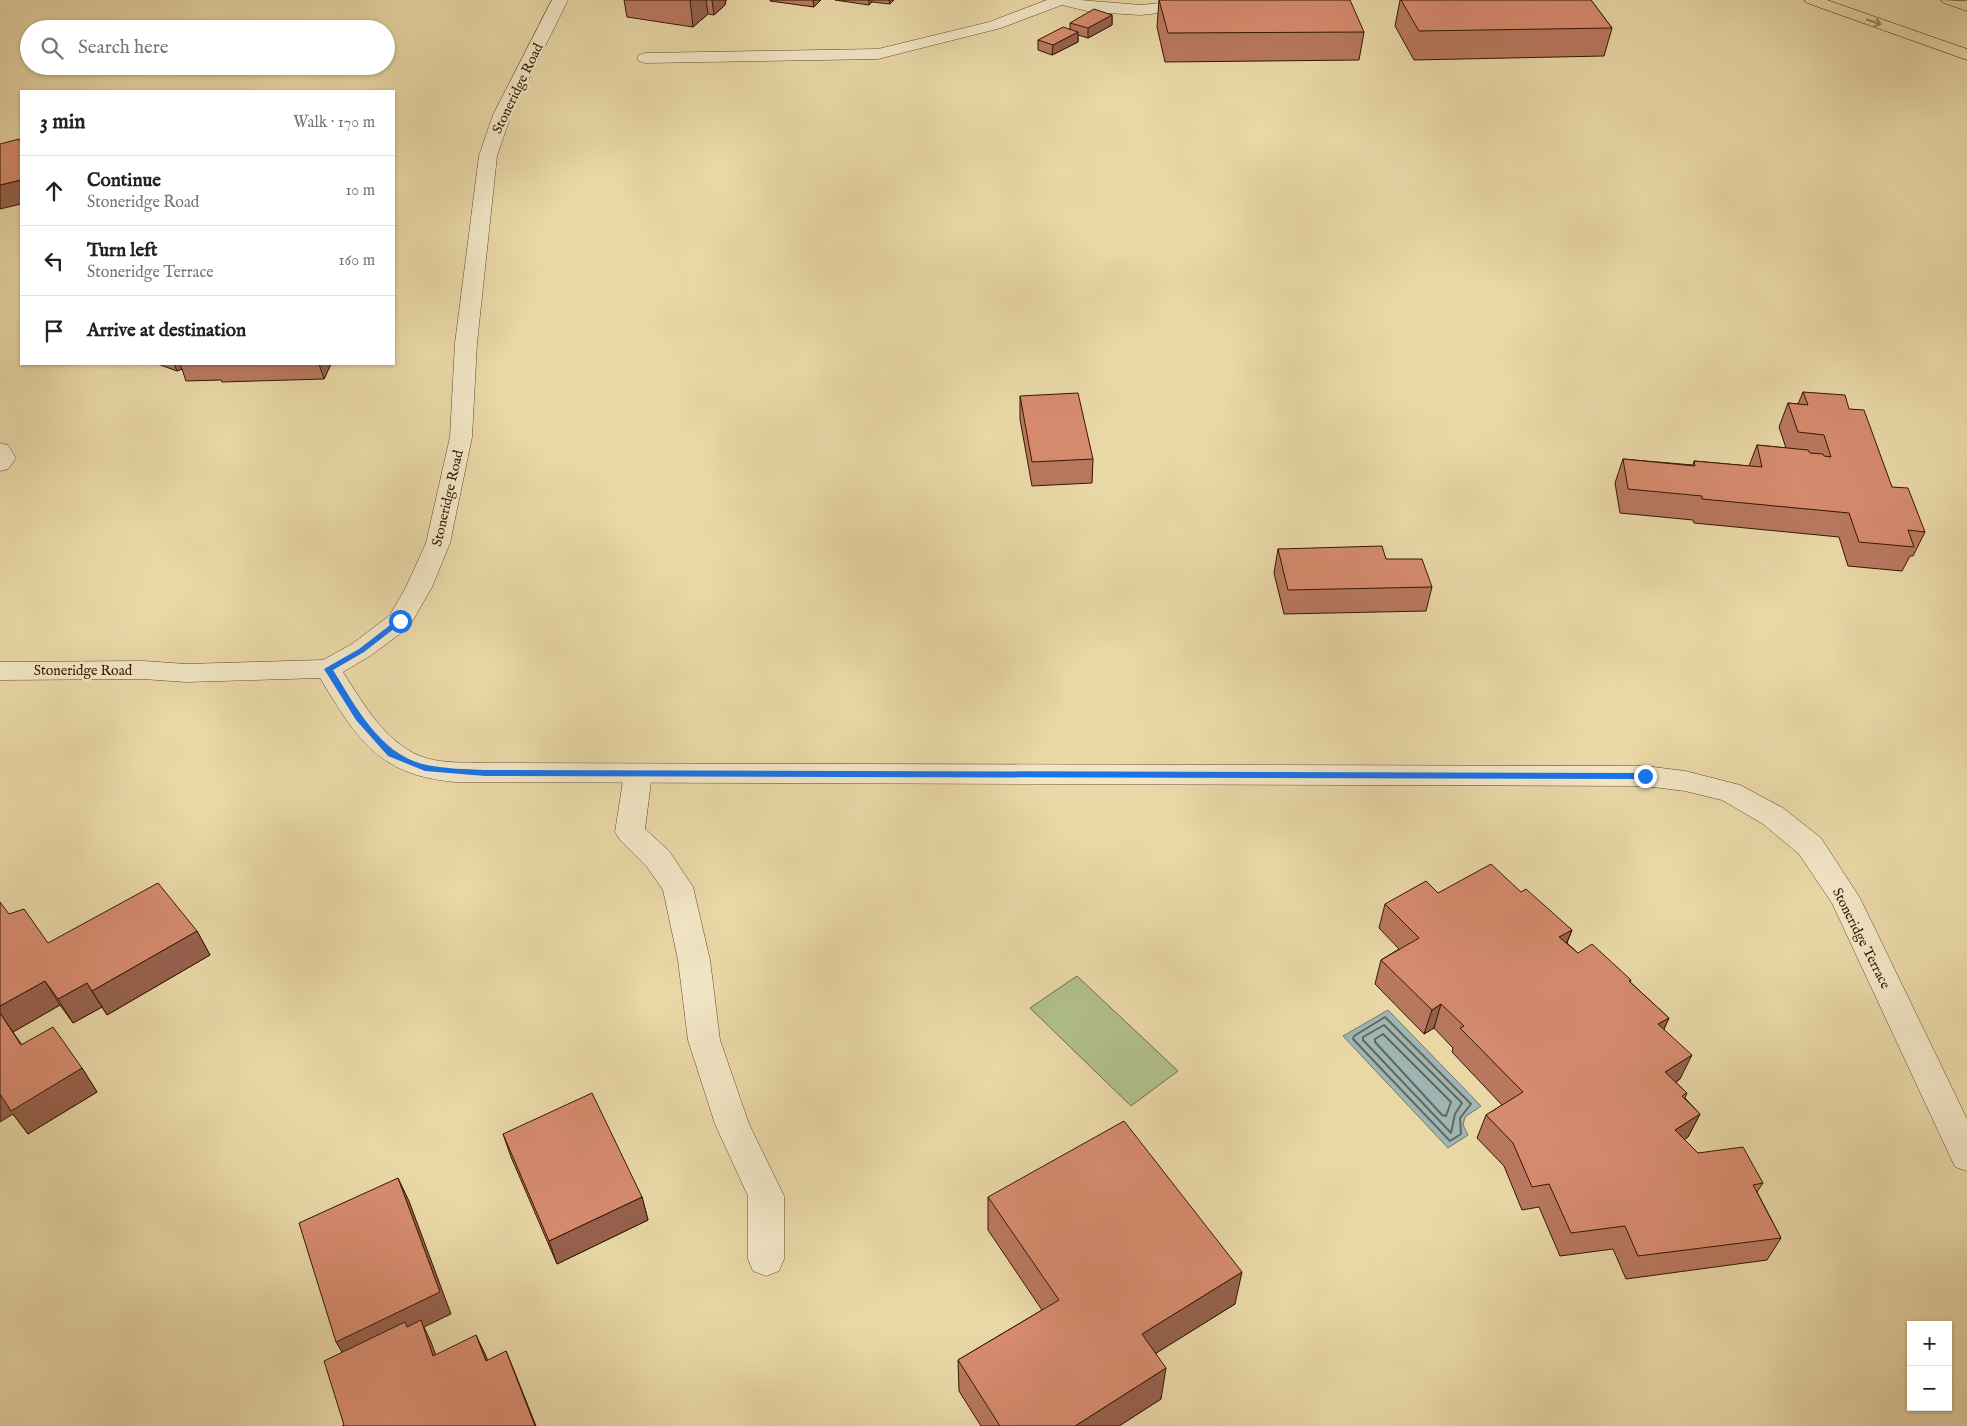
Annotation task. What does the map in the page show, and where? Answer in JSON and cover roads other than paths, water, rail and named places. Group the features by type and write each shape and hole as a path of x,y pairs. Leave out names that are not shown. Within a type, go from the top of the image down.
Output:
{"highway":[{"path":"1812,0 1967,55"},
{"path":"1949,0 1967,6"}],"street":[{"name":"Stoneridge Road","path":"0,671 143,670 186,673 328,669 361,650 400,621 419,587 438,543 461,437 466,343 488,156 502,115 560,0"},
{"path":"645,58 878,54 995,24 1059,0 1091,7 1141,10 1230,0"},
{"path":"0,450 4,458 0,464"},
{"name":"Stoneridge Terrace","path":"328,669 358,718 391,754 425,768 485,773 1645,776 1685,781 1730,792 1773,816 1810,846 1845,898 1967,1156"},
{"path":"638,774 630,832 658,859 678,887 694,960 704,1040 732,1124 766,1196 766,1259"}],"water":[{"path":"1388,1010 1481,1106 1465,1117 1463,1125 1468,1135 1448,1148 1343,1036"}]}
